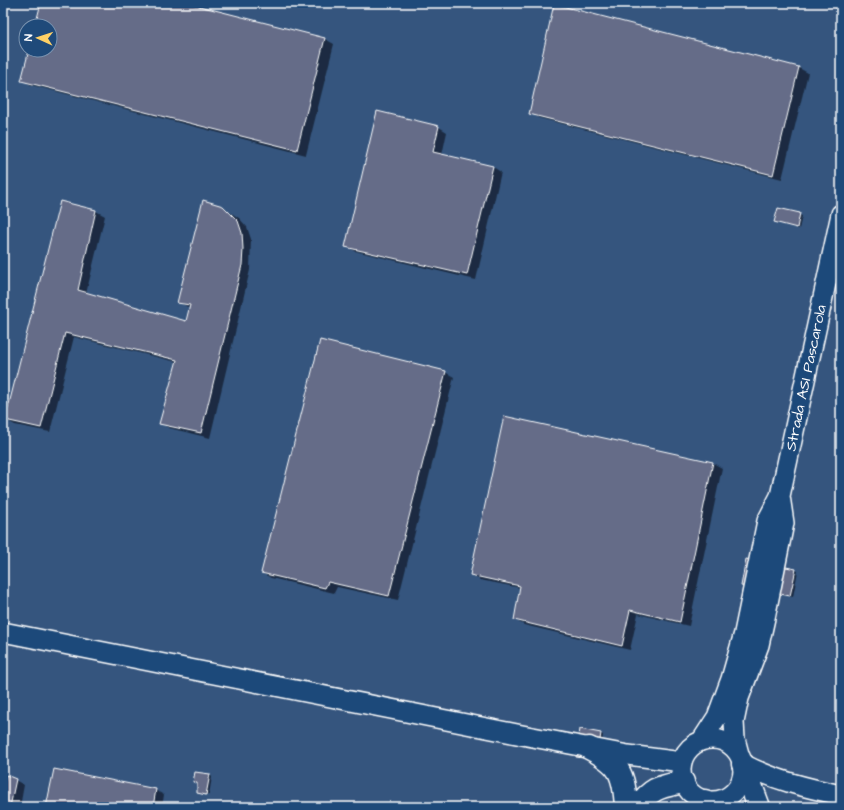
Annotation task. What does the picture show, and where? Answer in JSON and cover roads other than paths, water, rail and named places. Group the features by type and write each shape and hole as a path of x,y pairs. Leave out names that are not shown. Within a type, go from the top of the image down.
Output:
{"highway":[{"path":"589,748 603,755 616,765 624,782 626,807"},
{"path":"741,759 748,796"},
{"path":"638,807 647,794 682,772"}],"street":[{"name":"Strada ASI Pascarola","path":"702,740 717,718 731,679 744,633 767,521 780,496 841,214"},
{"name":"Strada ASI Pascarola","path":"741,759 735,739 734,722 739,698 759,645 765,618 784,523 780,496"},
{"path":"3,632 589,748 682,772"},
{"path":"805,788 725,798 704,804 688,790 682,772 686,752 693,745 702,740 713,738 723,740 732,746 741,759 776,779 805,788 841,795"}]}
